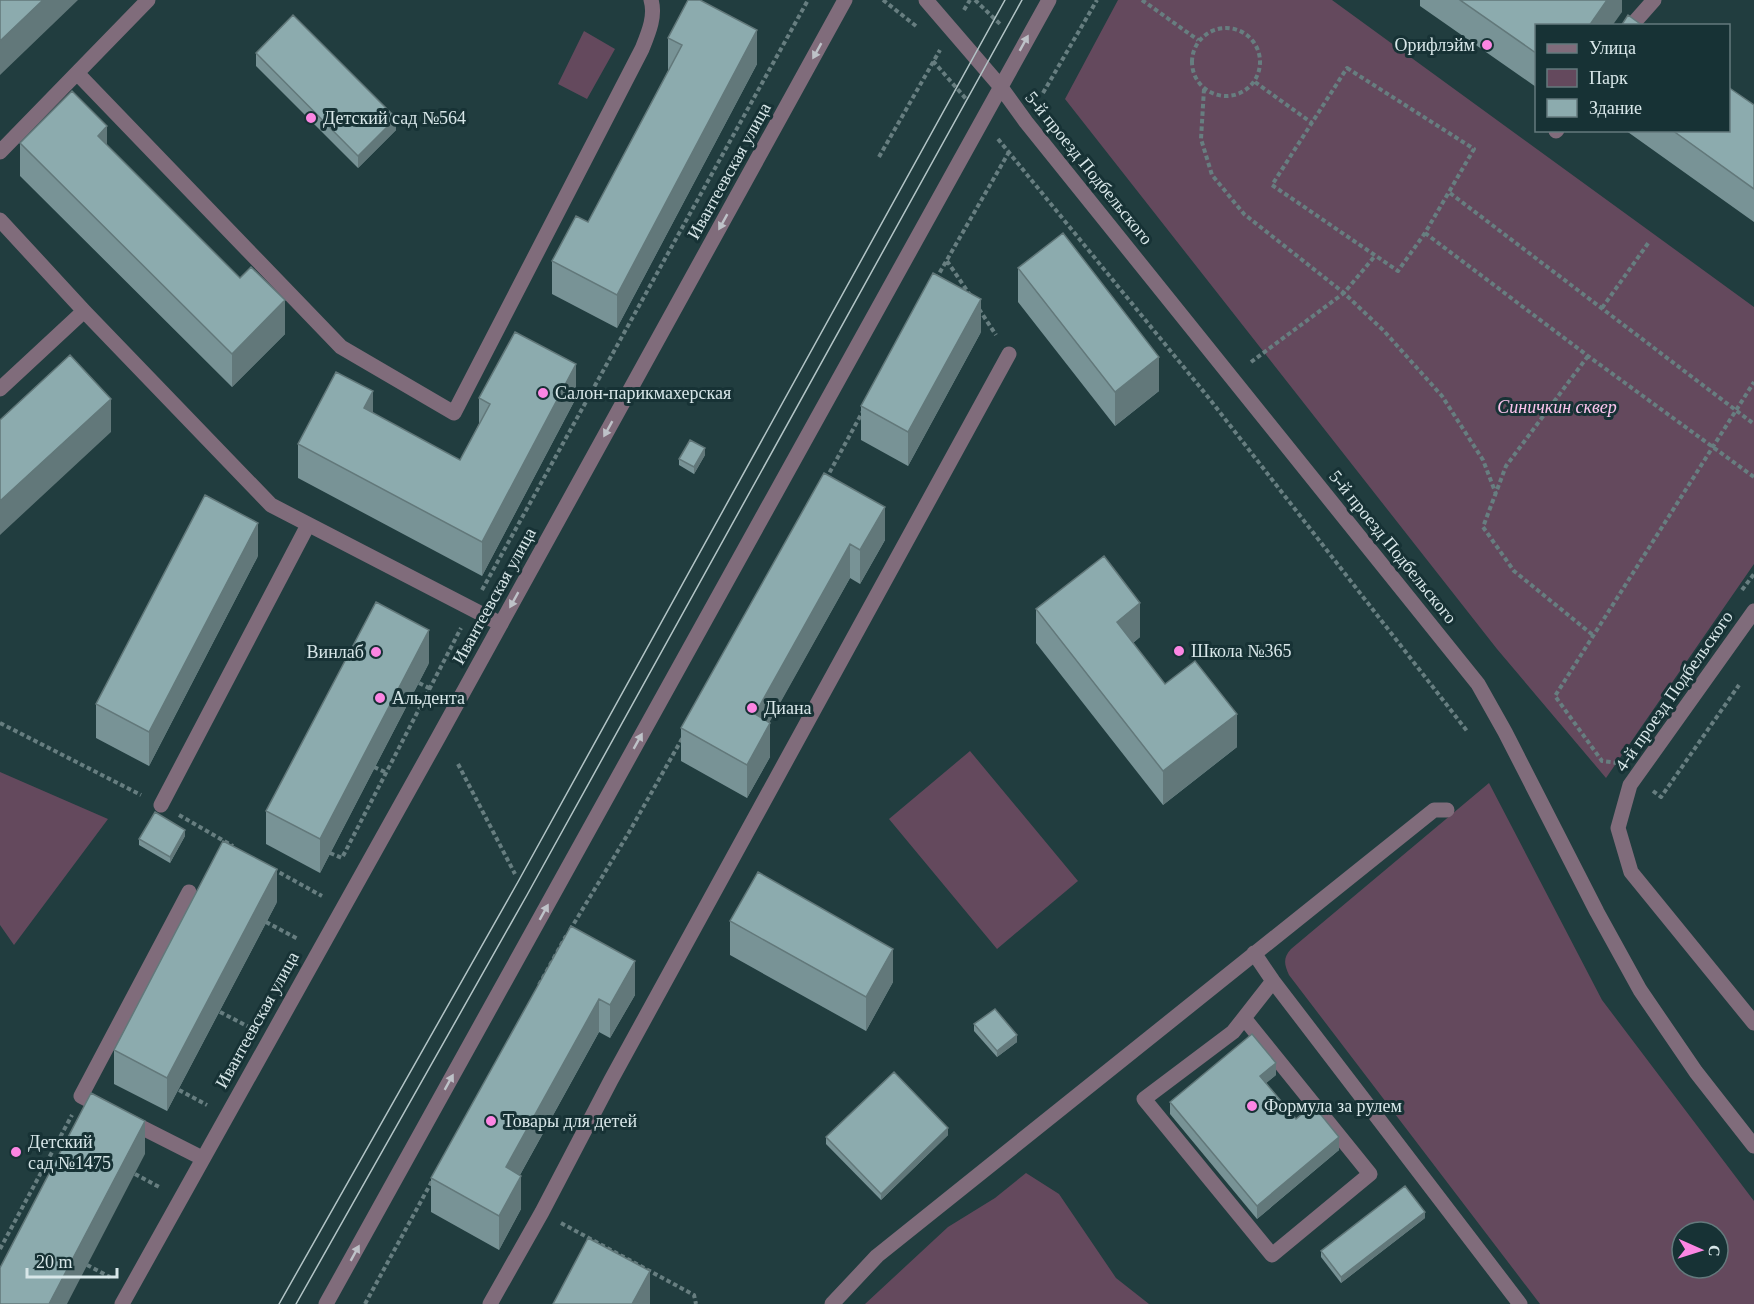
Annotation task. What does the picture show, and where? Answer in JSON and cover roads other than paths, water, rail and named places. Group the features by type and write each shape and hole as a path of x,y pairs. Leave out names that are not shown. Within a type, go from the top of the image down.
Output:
{"street":[{"path":"0,152 148,0"},
{"path":"77,73 341,347 454,413 642,49 650,28 653,6 651,0"},
{"name":"Ивантеевская улица","path":"122,1304 845,0"},
{"name":"5-й проезд Подбельского","path":"926,0 1000,86 1026,122 1478,684 1640,990 1696,1072 1754,1146"},
{"path":"326,1304 1048,0"},
{"path":"1633,24 1653,0"},
{"path":"0,220 271,505 501,624"},
{"path":"0,389 84,310"},
{"path":"490,1304 1009,354"},
{"path":"161,805 308,525"},
{"name":"4-й проезд Подбельского","path":"1754,611 1630,785 1618,828 1631,872 1754,1023"},
{"path":"832,1304 877,1256 1254,953 1434,810 1447,810"},
{"path":"189,892 81,1096 202,1158"},
{"path":"1254,953 1520,1304"},
{"path":"1244,1018 1370,1174 1272,1255 1144,1099 1233,1032 1273,981"}],"tram line":[{"path":"279,1304 519,880 1005,0"},
{"path":"296,1304 527,895 1022,0"}],"place":[{"name":"Орифлэйм","path":"1487,45"},
{"name":"Детский сад №564","path":"311,118"},
{"name":"Салон-парикмахерская","path":"543,393"},
{"name":"Школа №365","path":"1179,651"},
{"name":"Винлаб","path":"376,652"},
{"name":"Альдента","path":"380,698"},
{"name":"Диана","path":"752,708"},
{"name":"Формула за рулем","path":"1252,1106"},
{"name":"Товары для детей","path":"491,1121"},
{"name":"Детский сад №1475","path":"16,1152"}],"park label":[{"name":"Синичкин сквер","path":"1557,407"}]}
